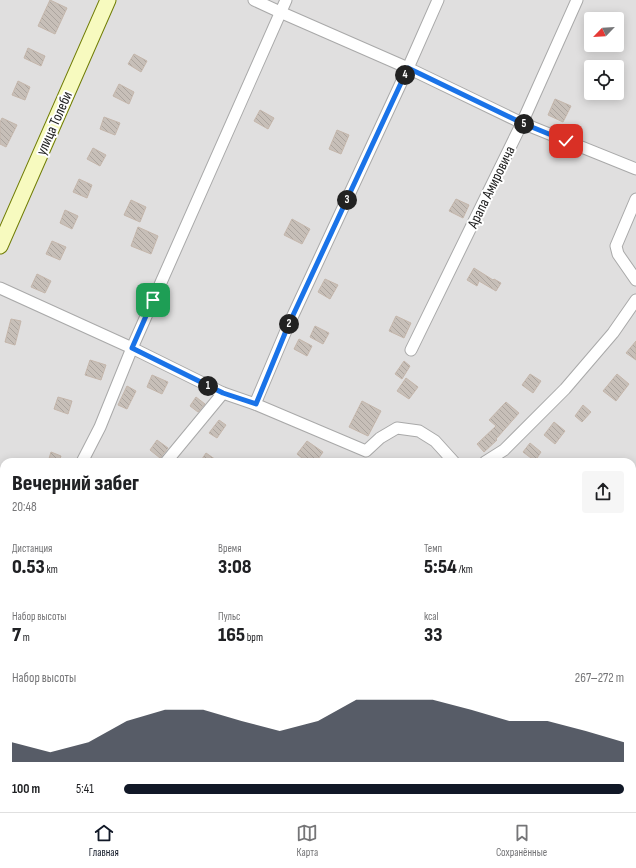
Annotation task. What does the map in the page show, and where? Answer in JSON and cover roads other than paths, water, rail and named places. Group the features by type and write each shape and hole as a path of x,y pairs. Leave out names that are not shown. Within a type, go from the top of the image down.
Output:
{"street":[{"name":"улица Толеби","path":"0,246 108,0"},
{"path":"254,0 408,68 522,123 636,169"},
{"path":"84,458 100,427 132,348 286,0"},
{"path":"256,404 288,326 438,0"},
{"name":"Арапа Амировича","path":"411,350 522,123 577,0"},
{"path":"636,199 616,246 618,254 636,280"},
{"path":"0,288 132,348 223,393 256,404 366,450 380,438 397,428 419,431 435,442 450,458"},
{"path":"491,458 504,450 565,389 613,333 636,300"},
{"path":"169,458 223,393"}]}
